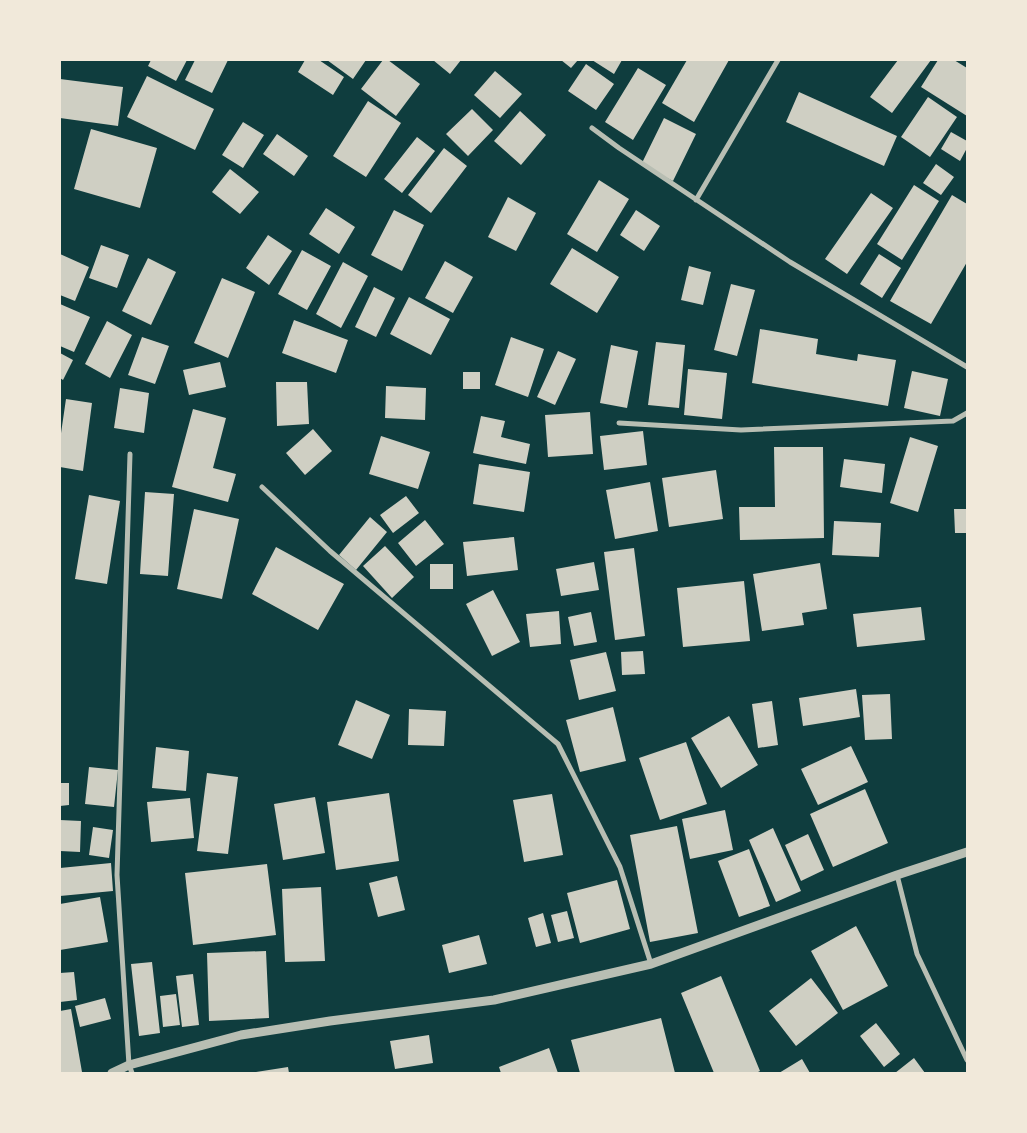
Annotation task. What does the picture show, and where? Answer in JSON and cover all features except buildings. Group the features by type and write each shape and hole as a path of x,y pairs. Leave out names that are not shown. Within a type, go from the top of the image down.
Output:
{"street":[{"path":"696,200 778,60"},
{"path":"592,128 790,262 967,367"},
{"path":"619,423 741,430 953,421 967,413"},
{"path":"130,454 117,875 131,1069"},
{"path":"262,487 330,551 558,744 620,867 651,964"},
{"path":"112,1073 131,1069 241,1035 330,1021 494,1000 651,964 897,875 967,852"},
{"path":"897,875 917,954 967,1060"}]}
